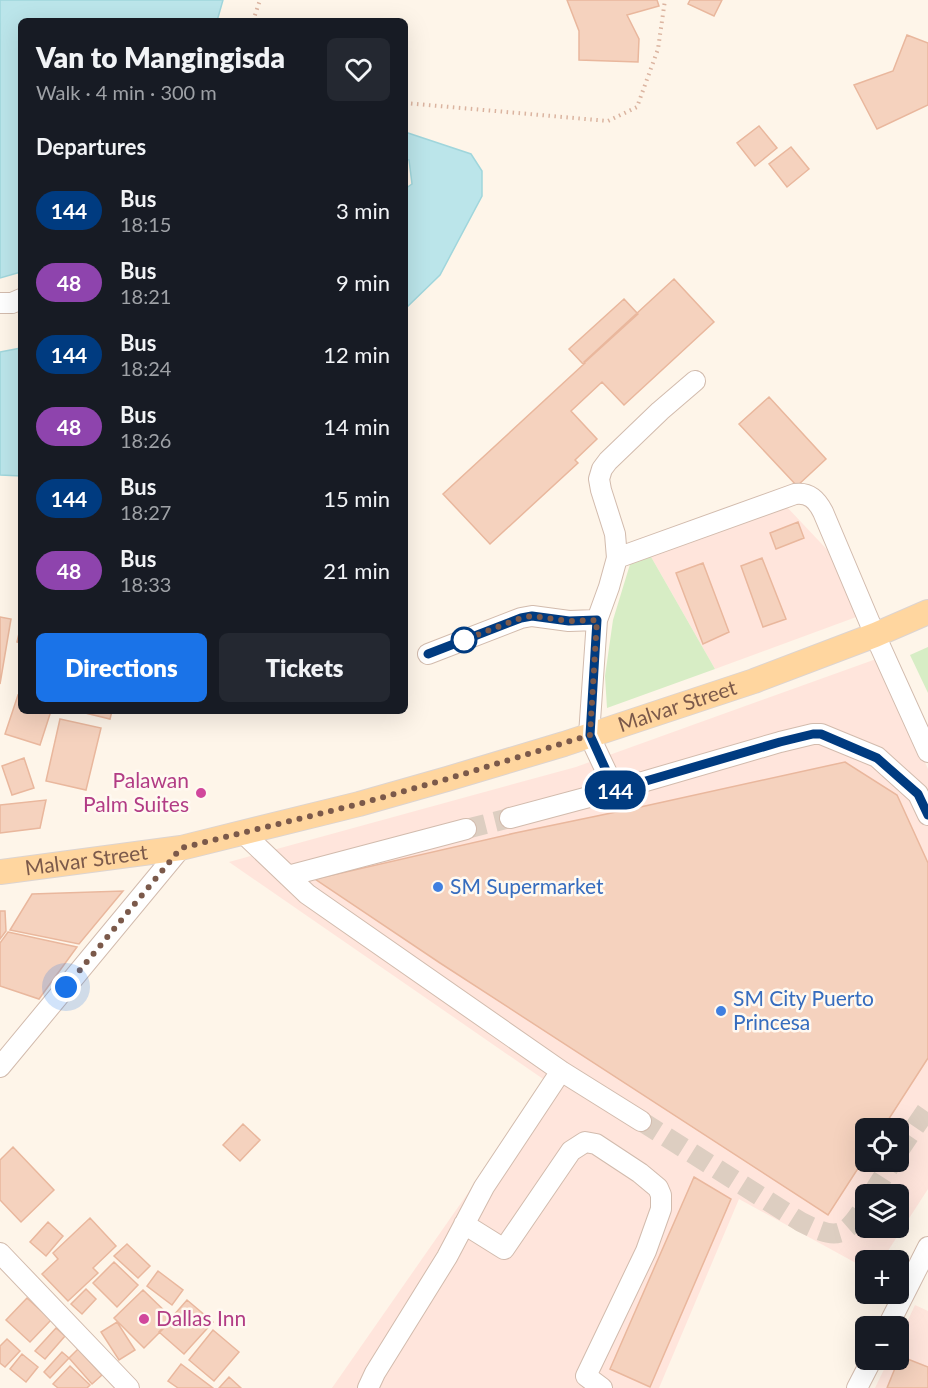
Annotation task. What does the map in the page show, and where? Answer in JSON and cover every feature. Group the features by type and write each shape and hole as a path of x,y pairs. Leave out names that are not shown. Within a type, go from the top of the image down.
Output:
{"main road":[{"name":"Malvar Street","path":"0,872 181,848 359,804 590,735 754,681 875,635 928,612"}],"street":[{"path":"0,303 18,300"},
{"path":"615,790 590,735 597,620 617,558 615,534 599,479 608,461 695,381"},
{"path":"617,558 795,494 810,496 818,502 823,512 928,752"},
{"path":"428,654 521,618 532,616 569,621 597,620"},
{"path":"510,818 813,734 821,734 877,758 918,794 928,815"},
{"path":"288,876 466,829"},
{"path":"242,832 307,894 561,1071 641,1121"},
{"path":"0,1067 181,848"},
{"path":"368,1388 447,1257 484,1187 561,1071"},
{"path":"464,1224 504,1249 571,1151 585,1142 596,1144 640,1173 658,1188 661,1195 661,1209 646,1251 586,1376 602,1388"},
{"path":"893,1316 928,1247"},
{"path":"0,1253 129,1388"},
{"path":"857,1388 866,1370"}],"path":[{"path":"254,18 260,0"},
{"path":"408,103 608,121 637,107 658,49 665,0"}],"shaded area":[{"path":"785,505 836,559 859,616 715,669 650,555"},
{"path":"879,658 928,769 928,1189 909,1218 909,1184 855,1184 855,1238 896,1238 888,1250 855,1250 855,1263 739,1199 659,1388 332,1388 546,1081 229,862 576,767"},
{"path":"915,1305 928,1311 928,1388 875,1388 884,1370 909,1370 909,1318"}],"green space":[{"path":"650,555 715,669 607,708 605,676 613,620 631,561"},
{"path":"928,647 928,693 910,655"}],"water":[{"path":"0,0 223,0 218,18 18,18 18,273 0,278"},
{"path":"408,133 471,154 482,171 482,196 440,275 408,306 408,187 412,184"},
{"path":"18,349 18,476 0,475 0,352"}],"building":[{"path":"567,0 657,0 659,6 627,15 639,39 638,62 579,60 579,31"},
{"path":"690,0 722,0 714,16 688,4"},
{"path":"907,35 928,43 928,105 877,129 854,85 893,71"},
{"path":"759,126 777,148 755,166 737,143"},
{"path":"791,147 809,169 787,187 769,164"},
{"path":"674,279 714,322 624,405 602,382 571,411 597,439 575,460 578,463 490,544 443,494"},
{"path":"624,299 638,314 583,364 569,349"},
{"path":"769,397 826,459 797,486 739,424"},
{"path":"798,522 804,538 776,549 770,533"},
{"path":"762,558 786,619 763,627 741,566"},
{"path":"703,563 729,632 703,644 676,573"},
{"path":"0,617 11,619 0,684"},
{"path":"18,695 18,714 50,714 40,745 5,734"},
{"path":"89,714 111,714 110,719"},
{"path":"60,719 101,728 86,790 46,781"},
{"path":"24,758 34,788 12,795 2,766"},
{"name":"SM City Puerto Princesa","path":"845,762 897,795 928,863 928,1058 889,1118 855,1118 856,1172 828,1215 315,879"},
{"path":"46,800 40,828 0,833 0,805"},
{"path":"123,891 79,944 10,930 32,894"},
{"path":"0,911 5,911 6,931 0,939"},
{"path":"8,932 77,947 39,999 0,986 0,943"},
{"path":"243,1124 260,1140 240,1161 223,1145"},
{"path":"13,1147 54,1190 21,1222 0,1200 0,1160"},
{"path":"694,1177 731,1199 650,1387 610,1369"},
{"path":"90,1218 116,1246 93,1268 98,1273 68,1301 42,1274 58,1259 53,1253"},
{"path":"48,1222 63,1236 46,1256 30,1242"},
{"path":"127,1244 150,1266 138,1278 114,1256"},
{"path":"114,1262 138,1285 117,1307 93,1283"},
{"path":"158,1271 183,1290 172,1305 147,1286"},
{"path":"86,1289 96,1299 82,1314 71,1304"},
{"name":"Dallas Inn","path":"143,1290 173,1319 144,1348 114,1318"},
{"path":"27,1298 51,1320 30,1342 6,1320"},
{"path":"187,1300 213,1322 184,1354 159,1332"},
{"path":"117,1322 135,1350 119,1360 101,1332"},
{"path":"56,1328 65,1336 45,1359 35,1351"},
{"path":"213,1330 239,1352 214,1381 189,1360"},
{"path":"7,1339 20,1351 5,1367 0,1363 0,1346"},
{"path":"78,1349 102,1375 92,1384 69,1358"},
{"path":"62,1352 69,1358 50,1378 44,1372"},
{"path":"22,1354 38,1367 26,1382 10,1369"},
{"path":"909,1360 928,1367 928,1388 887,1388 894,1370 909,1370"},
{"path":"181,1364 213,1388 178,1388 168,1381"},
{"path":"70,1366 90,1385 87,1388 58,1388 53,1384"},
{"path":"229,1377 241,1388 219,1388"}],"tunnel":[{"path":"466,829 510,818"},
{"path":"909,1136 928,1108"},
{"path":"641,1121 813,1228 823,1232 839,1233 855,1220"},
{"path":"878,1184 886,1172"}],"bus line":[{"name":"144","path":"428,654 521,618 532,616 569,621 597,620 590,735 615,790 780,742 821,734 877,758 918,794 928,815"}],"place":[{"name":"Palawan Palm Suites","path":"201,793"},
{"name":"SM Supermarket","path":"438,887"},
{"name":"SM City Puerto Princesa","path":"721,1011"},
{"name":"Dallas Inn","path":"144,1319"}],"route":[{"path":"66,987 181,848 359,804 590,735 597,620 569,621 532,616 464,640"}]}
